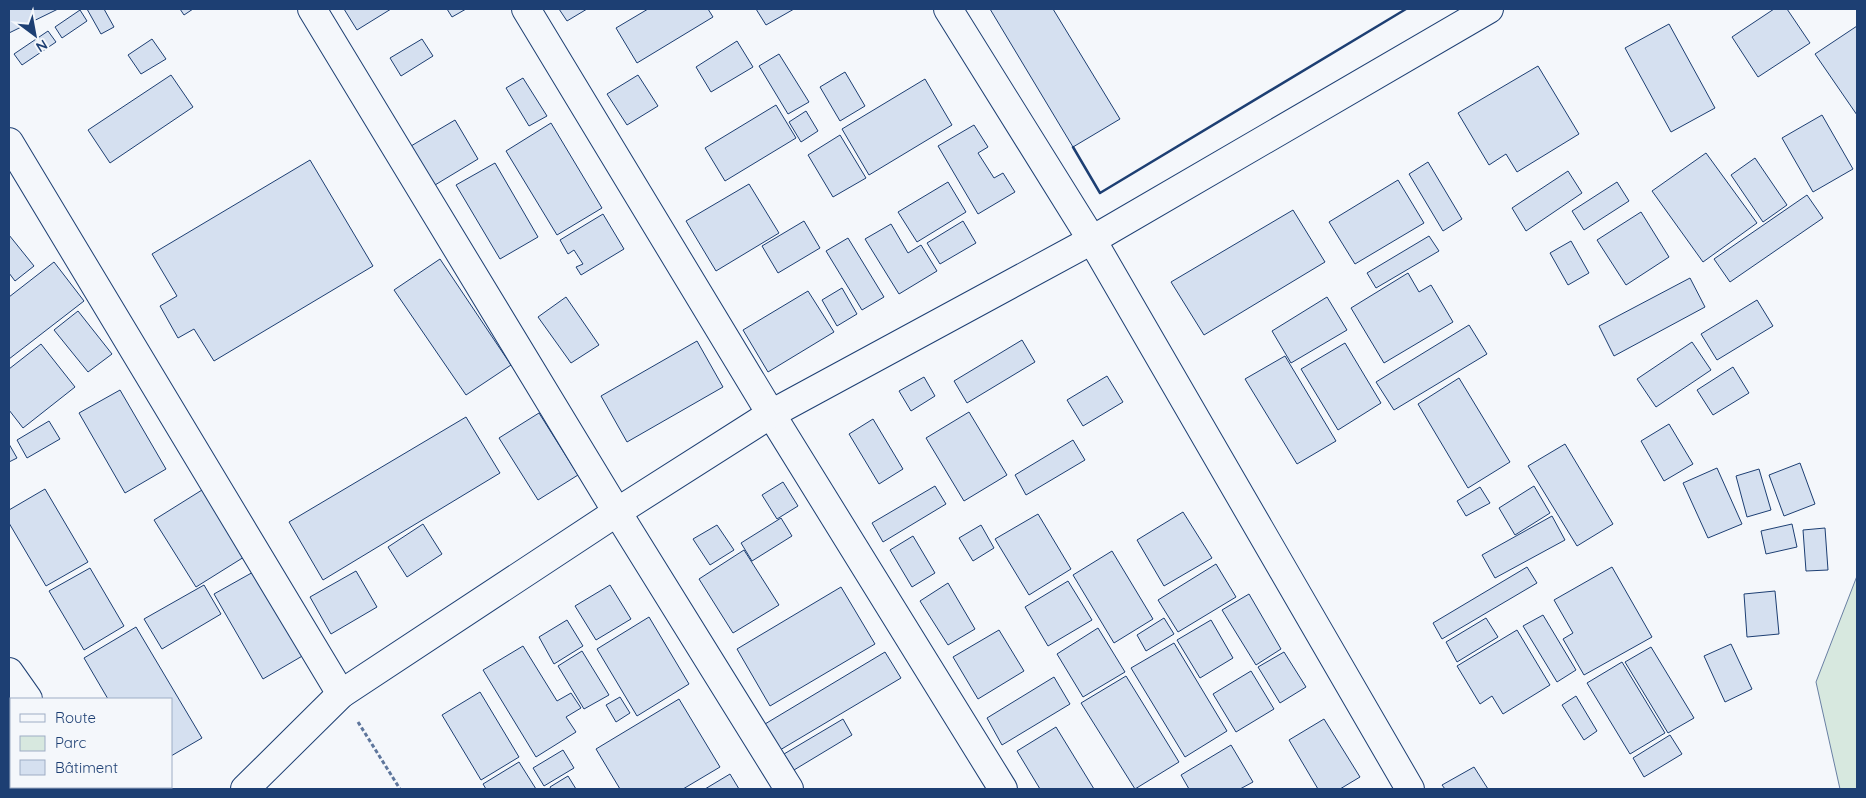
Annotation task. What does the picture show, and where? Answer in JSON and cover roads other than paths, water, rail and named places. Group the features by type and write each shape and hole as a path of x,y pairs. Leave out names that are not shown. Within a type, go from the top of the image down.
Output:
{"street":[{"path":"312,9 617,512 790,789"},
{"path":"526,9 771,414 1003,789"},
{"path":"948,9 1092,240 1410,789"},
{"path":"246,789 341,694 617,512 771,414 1092,240 1489,9"},
{"path":"9,142 341,694"},
{"path":"9,672 27,698"}]}
